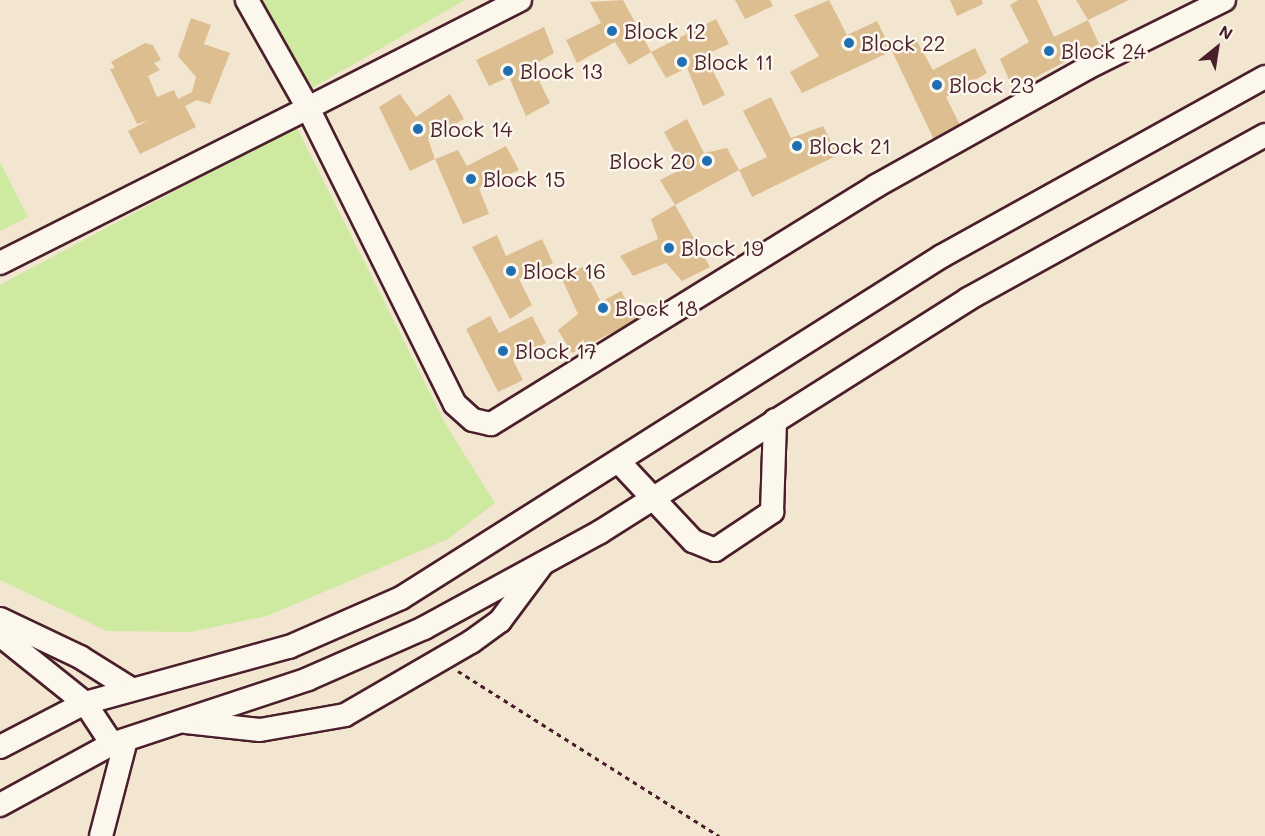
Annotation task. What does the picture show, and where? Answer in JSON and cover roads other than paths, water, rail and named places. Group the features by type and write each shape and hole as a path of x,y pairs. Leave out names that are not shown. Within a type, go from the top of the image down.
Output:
{"street":[{"path":"247,0 308,108 455,404 473,420 491,424 876,186 1087,68 1224,0"},
{"path":"0,263 520,0"},
{"path":"0,747 85,703 343,626 401,598 620,463 942,256 1265,77"},
{"path":"0,805 119,742 367,656 541,565 968,299 1265,135"},
{"path":"620,463 649,497 707,549 715,550 766,520 774,499 775,420"},
{"path":"182,722 260,730 309,725 345,715 442,660 500,621 541,565"},
{"path":"0,619 80,657 131,689"},
{"path":"0,635 85,703 119,742"},
{"path":"101,836 119,742"}],"place":[{"name":"Block 12","path":"612,31"},
{"name":"Block 22","path":"849,43"},
{"name":"Block 24","path":"1049,51"},
{"name":"Block 11","path":"682,62"},
{"name":"Block 13","path":"508,71"},
{"name":"Block 23","path":"937,85"},
{"name":"Block 14","path":"418,129"},
{"name":"Block 21","path":"797,146"},
{"name":"Block 20","path":"707,161"},
{"name":"Block 15","path":"471,179"},
{"name":"Block 19","path":"669,248"},
{"name":"Block 16","path":"511,271"},
{"name":"Block 18","path":"603,308"},
{"name":"Block 17","path":"503,351"}]}
